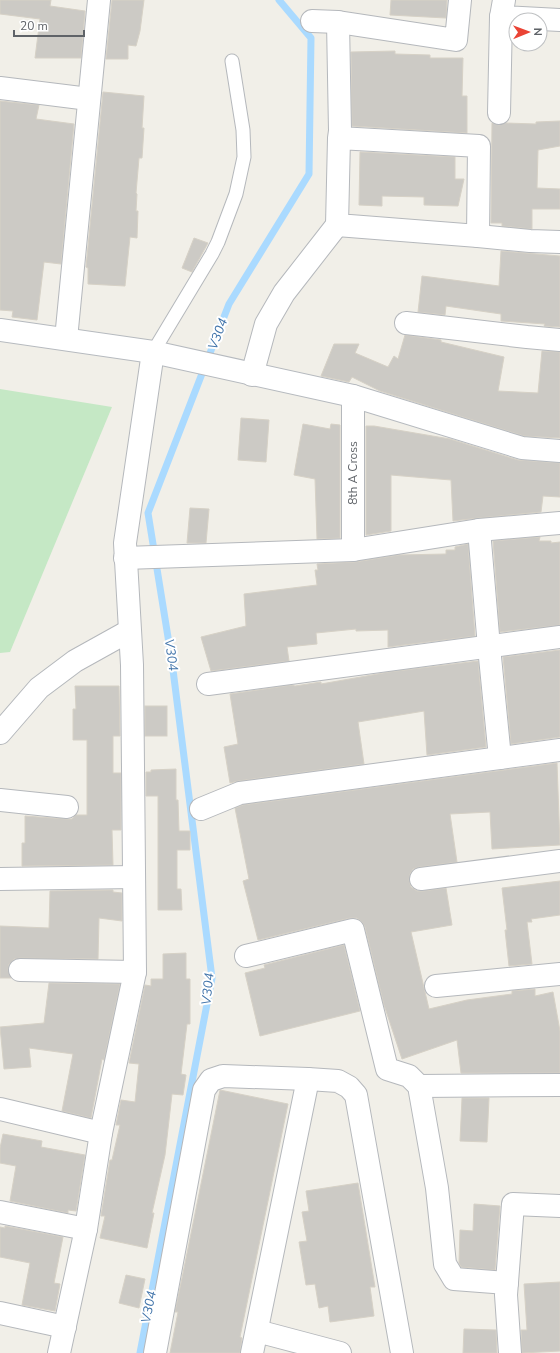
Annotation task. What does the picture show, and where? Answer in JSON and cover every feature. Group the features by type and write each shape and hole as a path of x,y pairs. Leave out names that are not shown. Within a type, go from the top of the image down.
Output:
{"street":[{"path":"66,339 99,0"},
{"path":"312,21 338,22 456,40 460,0"},
{"path":"499,113 502,8 560,20"},
{"path":"247,373 266,324 284,293 337,225 339,138 338,22"},
{"path":"0,88 89,99"},
{"path":"339,138 479,146 478,236"},
{"path":"337,225 530,241 560,242"},
{"path":"406,323 560,340"},
{"path":"0,330 153,352 353,396 522,448 560,451"},
{"path":"59,1353 86,1229 101,1133 135,972 132,665 125,543 153,352"},
{"name":"8th A Cross","path":"353,396 353,550"},
{"path":"125,558 353,550 479,530 560,523"},
{"path":"479,530 488,647 500,758"},
{"path":"0,733 39,688 75,661 129,631"},
{"path":"208,684 560,637"},
{"path":"201,809 240,793 560,750"},
{"path":"0,800 67,807"},
{"path":"421,879 560,861"},
{"path":"0,879 134,877"},
{"path":"246,956 353,930 387,1069 409,1076 419,1086 437,1188 444,1264 454,1279 507,1283"},
{"path":"20,970 135,972"},
{"path":"436,986 560,974"},
{"path":"155,1353 204,1090 211,1080 223,1076 338,1081 349,1087 356,1095 402,1353"},
{"path":"252,1353 308,1079"},
{"path":"419,1086 560,1085"},
{"path":"0,1109 101,1133"},
{"path":"510,1353 506,1295 513,1204 560,1206"},
{"path":"0,1212 86,1229"},
{"path":"0,1312 65,1327"},
{"path":"257,1331 340,1353"}],"lane":[{"path":"153,352 212,254 236,194 244,157 243,130 232,61"}],"green space":[{"path":"0,389 112,407 10,652 0,653"}],"building":[{"path":"0,0 51,0 50,6 85,11 81,58 35,58 40,19 0,14"},
{"path":"112,0 144,0 140,31 136,46 128,45 128,59 106,59"},
{"path":"391,0 447,0 446,18 390,15"},
{"path":"395,51 395,54 430,55 430,58 463,58 462,96 467,96 467,133 352,126 351,52"},
{"path":"103,92 144,96 142,158 139,158 136,193 136,211 138,211 137,238 130,237 125,286 88,284 88,268 86,267"},
{"path":"0,101 39,105 36,119 74,124 61,264 44,262 37,320 12,317 13,311 0,310"},
{"path":"560,121 560,146 538,150 537,188 560,189 560,209 532,209 532,229 502,226 502,223 491,223 492,123 499,125 506,123 536,124 536,122"},
{"path":"360,152 455,157 455,179 464,179 458,206 424,205 424,197 382,196 382,206 359,205"},
{"path":"194,238 208,243 192,272 182,268"},
{"path":"501,251 560,256 560,327 544,326 545,324 501,321 501,314 446,306 445,315 418,312 422,276 499,286"},
{"path":"405,335 441,340 441,342 504,357 498,391 538,393 542,351 560,352 560,438 524,436 380,391 352,377 349,382 321,376 334,344 359,344 355,353 388,367 394,356 398,359"},
{"path":"241,418 269,420 266,462 238,460"},
{"path":"303,424 330,429 331,424 340,425 340,538 317,539 315,479 294,475"},
{"path":"366,426 374,426 450,439 518,460 560,463 560,497 543,496 541,512 453,521 451,480 391,475 391,531 366,535"},
{"path":"190,508 209,509 206,543 187,543"},
{"path":"540,537 539,541 551,541 551,543 560,542 560,625 500,632 493,541"},
{"path":"468,544 475,636 388,647 388,630 356,631 356,629 316,633 317,644 287,647 289,661 211,671 201,637 246,626 244,594 317,585 315,570 318,570 317,564 355,562 399,555 446,554 446,550 455,550 455,547"},
{"path":"560,650 560,737 511,744 503,657"},
{"path":"478,661 486,747 427,755 424,711 358,722 364,764 230,783 224,747 238,744 230,694 292,685 295,686 321,682 321,684 389,672"},
{"path":"75,686 119,686 120,736 113,736 113,773 121,773 121,830 112,830 113,865 22,866 22,843 25,843 25,816 72,819 76,815 87,815 87,740 73,740 73,709 76,709"},
{"path":"145,706 167,706 167,736 145,736"},
{"path":"557,763 560,845 492,849 490,812 450,814 457,862 413,869 409,880 411,887 417,891 446,888 452,925 411,932 429,1009 467,1000 512,994 512,991 535,989 535,996 553,992 560,1031 560,1073 461,1073 457,1040 402,1059 384,1005 365,927 357,918 350,918 258,940 243,881 249,879 235,808 243,805"},
{"path":"176,769 176,800 178,800 179,831 190,831 190,850 177,850 177,889 181,889 182,910 158,910 158,796 146,796 146,772 151,772 151,770"},
{"path":"560,881 560,915 531,919 532,922 527,922 532,964 509,966 505,930 507,930 502,888"},
{"path":"113,890 113,892 122,893 122,921 99,918 98,959 14,959 9,964 8,970 11,978 0,978 0,926 49,928 50,891"},
{"path":"344,945 360,1011 260,1036 245,973 265,968 264,965"},
{"path":"186,953 186,979 190,979 190,1024 187,1024 181,1074 186,1075 183,1095 172,1094 165,1155 152,1213 154,1213 147,1248 100,1238 105,1216 101,1216 110,1160 112,1160 120,1125 116,1125 121,1100 135,1102 139,1064 129,1063 145,985 151,986 151,979 163,979 163,954"},
{"path":"49,983 120,984 104,1060 102,1059 91,1118 62,1111 73,1054 29,1048 31,1067 4,1069 0,1027 44,1023"},
{"path":"220,1090 288,1104 240,1337 242,1338 240,1353 170,1353 178,1312 175,1312"},
{"path":"462,1098 489,1098 487,1142 460,1141"},
{"path":"3,1134 42,1141 41,1147 85,1155 76,1211 68,1210 68,1213 10,1201 16,1166 0,1163 0,1148"},
{"path":"358,1183 375,1287 370,1287 374,1316 330,1322 328,1306 319,1308 315,1284 306,1285 299,1242 307,1241 302,1212 309,1211 306,1191"},
{"path":"474,1204 500,1206 495,1270 461,1267 459,1263 460,1230 473,1231"},
{"path":"5,1226 63,1237 54,1283 60,1284 55,1311 22,1305 30,1263 0,1257 0,1227 5,1228"},
{"path":"126,1275 145,1279 139,1308 119,1303"},
{"path":"560,1282 560,1351 522,1353 521,1330 527,1330 524,1284"},
{"path":"464,1329 496,1330 497,1353 463,1353"}],"waterway":[{"name":"V304","path":"140,1353 212,978 172,662 148,513 229,304 309,174 311,38 279,0"}]}
